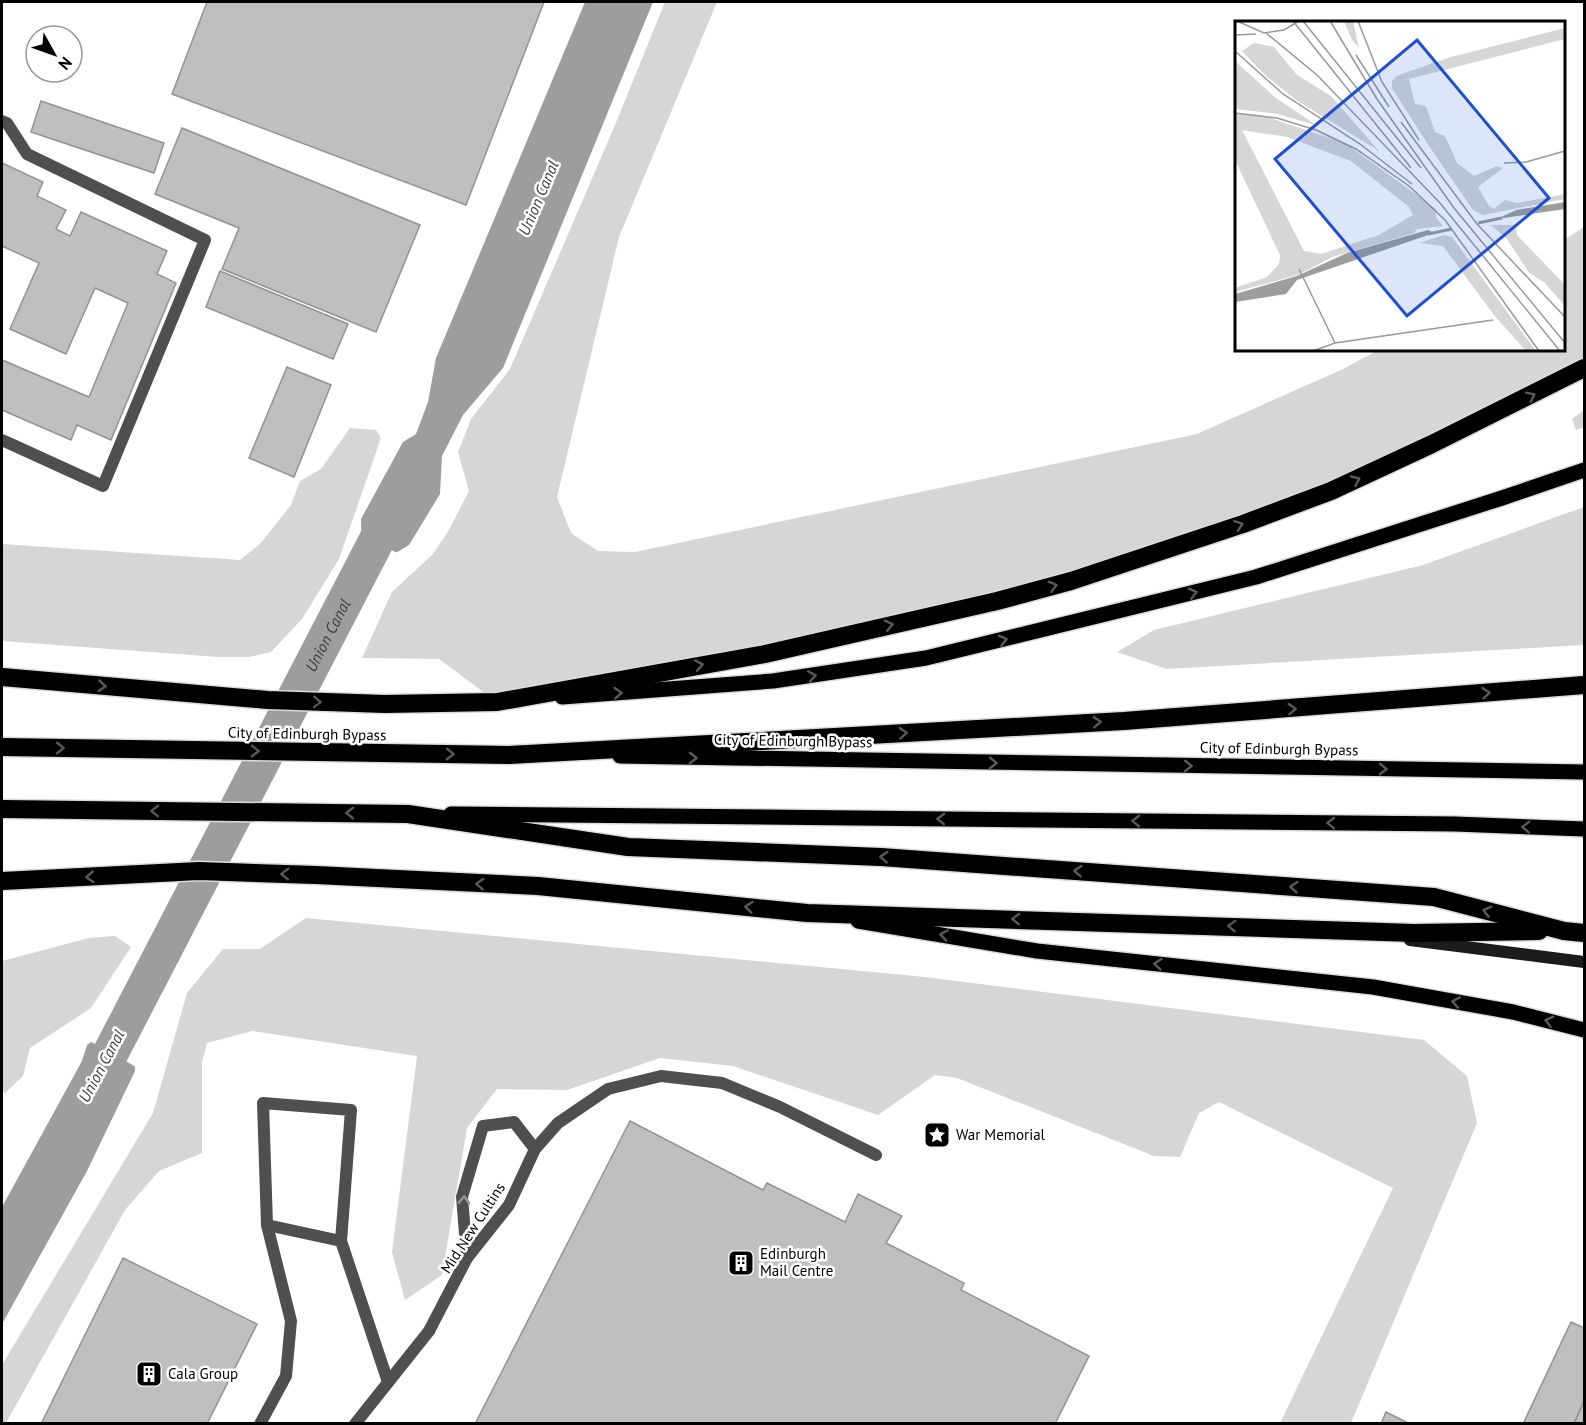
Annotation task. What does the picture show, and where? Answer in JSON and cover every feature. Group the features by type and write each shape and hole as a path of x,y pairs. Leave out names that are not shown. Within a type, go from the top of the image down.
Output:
{"highway":[{"path":"2,677 268,700 385,704 496,702 765,654 997,601 1071,581 1302,502 1432,444 1584,368"},
{"path":"509,755 1124,721 1584,685"},
{"name":"City of Edinburgh Bypass","path":"2,747 509,755"},
{"path":"2,809 408,814 628,847 881,857 1434,897 1564,931"},
{"path":"2,881 200,871 316,874 538,886 807,913 1414,933 1564,931 1584,933"}],"main road":[{"path":"496,702 773,681 926,658 1256,577 1584,470"},
{"name":"City of Edinburgh Bypass","path":"509,755 1584,772"},
{"path":"408,814 1455,824 1584,829"},
{"path":"807,913 1037,951 1373,987 1513,1012 1584,1030"}],"street":[{"path":"2,121 7,123 27,154 206,240 103,486 2,440"},
{"path":"1328,930 1584,962"},
{"name":"Mid New Cultins","path":"355,1424 429,1330 467,1258 509,1205 535,1149 558,1123 608,1089 661,1076 722,1083 780,1107 876,1155"},
{"path":"260,1424 286,1376 291,1321 267,1225 263,1103 351,1110 341,1241 388,1382"},
{"path":"467,1258 462,1197 483,1126 514,1122 535,1149"},
{"path":"267,1225 341,1241"}],"shaded area":[{"path":"665,2 717,2 619,237 557,497 571,533 598,551 635,552 1197,434 1343,369 1376,351 1565,351 1565,239 1584,227 1584,368 1432,444 1071,581 497,702 439,659 362,658 392,592 433,554 449,530 469,491 458,452 471,419 510,369"},
{"path":"1584,410 1584,427 1576,430 1572,419"},
{"path":"350,428 376,430 381,438 339,559 302,619 271,652 249,657 219,657 2,641 2,544 240,560 261,543 291,505 300,481 321,469"},
{"path":"1584,507 1584,645 1167,669 1117,652 1154,630 1423,565"},
{"path":"306,918 925,977 1424,1040 1467,1076 1477,1123 1351,1423 1280,1423 1393,1188 1219,1102 1199,1113 1180,1157 1154,1156 957,1078 935,1075 878,1115 733,1066 660,1058 567,1090 497,1089 467,1128 442,1275 405,1300 392,1252 417,1056 252,1031 207,1043 202,1062 202,1153 159,1171 125,1210 6,1423 2,1423 2,1365 153,1113 187,993 223,949 260,949"},
{"path":"115,936 131,947 91,1008 30,1048 23,1076 5,1093 2,1090 2,961 89,938"}],"water":[{"path":"585,2 653,2 503,368 463,415 442,456 440,494 409,545 362,573 361,519 403,442 416,434 428,402 436,358"},
{"path":"132,1013 135,1071 87,1171 2,1324 2,1207 82,1061 87,1045"}],"pier":[{"path":"359,531 377,542 399,554 360,575"},
{"path":"134,1010 135,1013 138,1068 88,1040"}],"building":[{"path":"207,2 544,2 466,205 172,94"},
{"path":"41,101 164,143 154,173 31,132"},
{"path":"182,128 420,225 376,332 222,269 239,228 155,194"},
{"path":"2,163 43,182 37,196 66,210 56,229 70,236 81,212 167,251 157,274 176,283 111,440 77,425 71,440 2,410 2,360 89,397 128,303 95,288 66,354 10,329 39,263 2,246"},
{"path":"220,271 348,324 333,359 206,307"},
{"path":"287,367 331,385 294,477 249,458"},
{"name":"Edinburgh Mail Centre","path":"630,1121 763,1190 767,1183 845,1222 858,1194 902,1216 886,1243 964,1283 961,1290 1089,1356 1055,1424 475,1424"},
{"name":"Cala Group","path":"123,1258 257,1324 207,1424 41,1424"},
{"path":"1571,1322 1584,1328 1584,1401 1574,1424 1523,1424"},
{"path":"1584,1401 1584,1424 1574,1424"},
{"path":"1386,1412 1410,1424 1381,1424"}],"waterway":[{"name":"Union Canal","path":"109,1056 382,530"}],"place":[{"name":"War Memorial","path":"937,1135"},
{"name":"Edinburgh Mail Centre","path":"741,1263"},
{"name":"Cala Group","path":"149,1374"}]}
